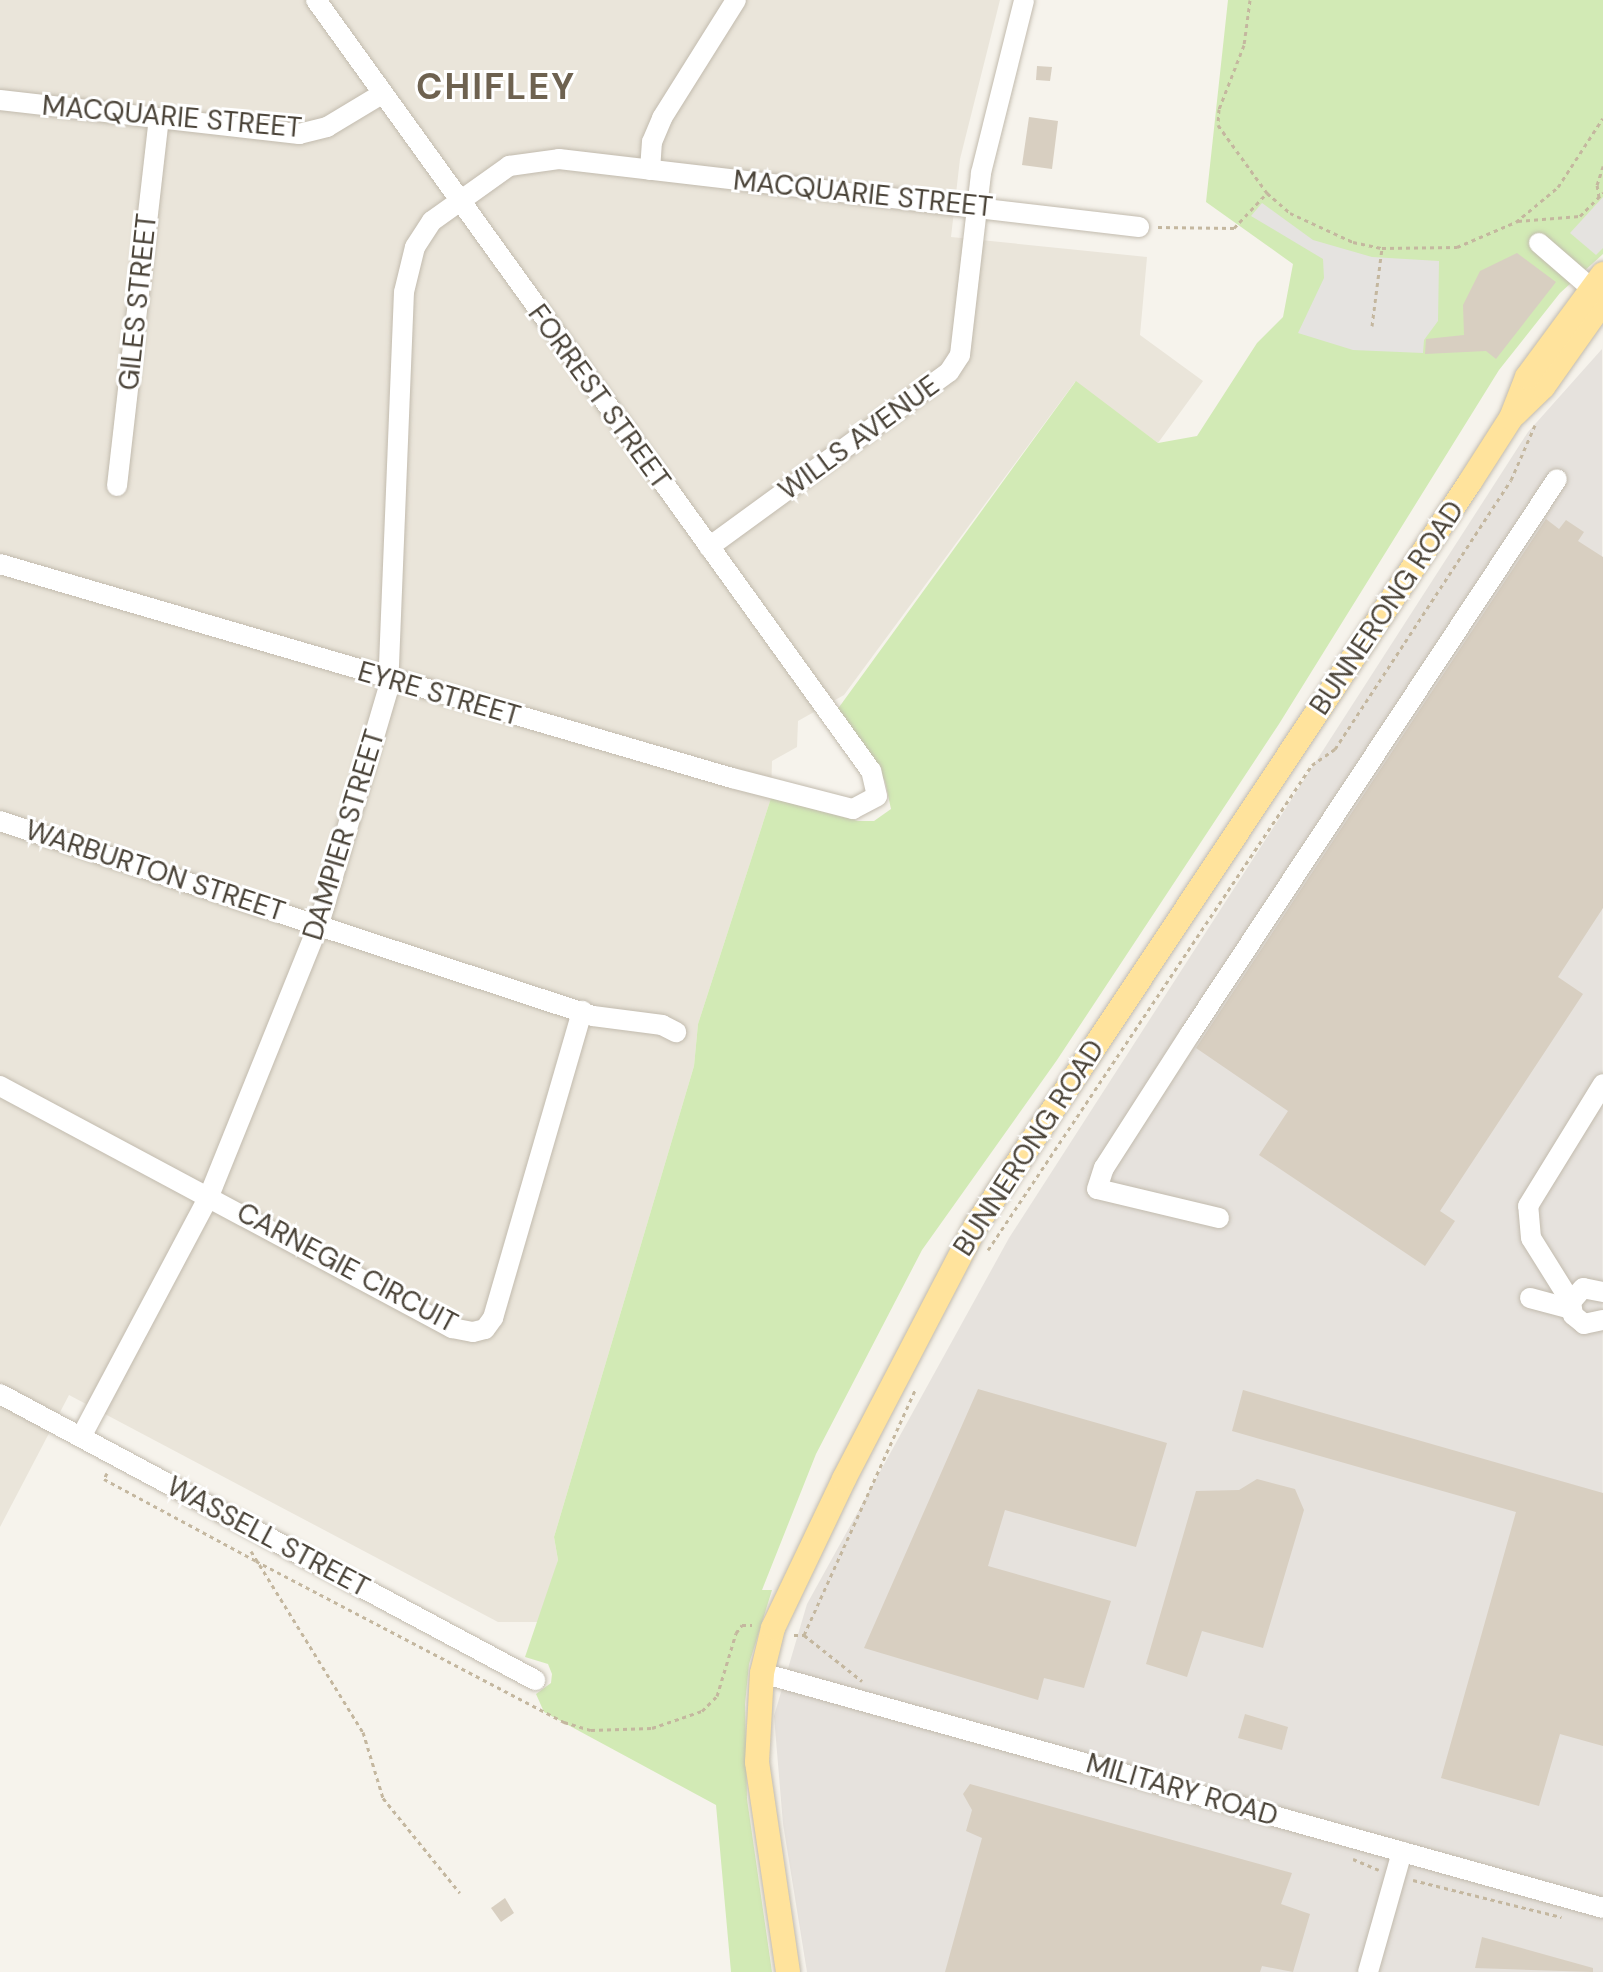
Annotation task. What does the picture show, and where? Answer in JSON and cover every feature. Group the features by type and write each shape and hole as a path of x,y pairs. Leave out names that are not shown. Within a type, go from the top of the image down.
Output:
{"main road":[{"name":"BUNNERONG ROAD","path":"785,1966 757,1762 762,1673 773,1628 907,1353 977,1224 1511,418 1543,387 1597,296"}],"street":[{"name":"FORREST STREET","path":"316,0 457,202 871,771 877,796"},
{"path":"650,170 652,142 662,118 736,0"},
{"name":"WILLS AVENUE","path":"709,547 949,372 960,355 978,207 1024,0"},
{"name":"MACQUARIE STREET","path":"0,100 299,134 327,127 382,94"},
{"name":"GILES STREET","path":"117,486 159,118"},
{"name":"MACQUARIE STREET","path":"457,202 521,162 559,159 1139,227"},
{"name":"DAMPIER STREET","path":"81,1437 209,1196 319,924 389,679 404,292 419,239 457,202"},
{"path":"1539,243 1597,296"},
{"path":"1219,1218 1097,1189 1104,1168 1190,1034 1557,479"},
{"name":"EYRE STREET","path":"0,564 389,679 853,809 877,796"},
{"name":"WARBURTON STREET","path":"0,821 582,1011 676,1032"},
{"name":"CARNEGIE CIRCUIT","path":"0,1086 452,1328 485,1329 493,1318 582,1011"},
{"path":"1587,1294 1531,1238 1529,1217 1534,1193 1603,1084"},
{"path":"1530,1298 1587,1294"},
{"path":"1587,1294 1584,1324 1603,1320"},
{"name":"WASSELL STREET","path":"0,1394 535,1680"},
{"name":"MILITARY ROAD","path":"762,1673 1603,1908"},
{"path":"1368,1972 1402,1852"}],"path":[{"path":"1250,0 1244,45 1217,117 1236,156 1267,193 1290,213 1332,235 1382,248 1457,247 1518,221 1558,187 1603,118"},
{"path":"1518,221 1580,216 1601,195 1596,188 1603,166"},
{"path":"1139,227 1234,228 1267,193"},
{"path":"1372,326 1382,248"},
{"path":"987,1251 1312,765 1335,749 1511,480 1538,418"},
{"path":"116,1456 104,1479 564,1722 591,1730 652,1728 702,1711 717,1696 742,1625 804,1635 919,1382"},
{"path":"234,1520 256,1561 363,1732 383,1798 460,1893"}],"shaded area":[{"path":"0,0 1000,0 960,159 951,237 1147,257 1140,335 1203,381 1158,443 1075,382 844,695 798,721 797,747 772,761 771,798 698,1024 694,1066 554,1537 558,1560 540,1622 498,1622 69,1395 0,1527"},
{"path":"1603,197 1603,248 1596,255 1570,233"},
{"path":"1262,203 1313,240 1372,257 1439,261 1438,321 1424,340 1423,353 1353,350 1298,333 1324,278 1323,259 1251,216"},
{"path":"1602,349 1603,1972 807,1972 783,1824 774,1716 807,1604 1009,1238 1528,432"}],"green space":[{"path":"1228,0 1603,0 1603,254 1560,293 1499,370 1279,724 1057,1060 922,1250 816,1454 762,1590 772,1590 749,1664 745,1704 747,1799 772,1972 731,1972 716,1805 544,1712 536,1694 551,1683 552,1674 548,1664 525,1657 558,1560 554,1537 694,1066 698,1024 771,798 858,821 874,821 891,809 885,781 837,710 1076,381 1158,443 1197,436 1257,343 1283,317 1293,264 1206,202"}],"building":[{"path":"1037,66 1052,67 1050,81 1036,80"},
{"path":"1029,117 1058,121 1052,169 1022,165"},
{"path":"1517,253 1556,282 1496,359 1486,351 1425,354 1426,339 1464,335 1463,305 1480,271"},
{"path":"1546,519 1559,529 1566,520 1584,532 1578,541 1603,557 1603,908 1558,977 1583,994 1440,1211 1455,1221 1425,1266 1259,1155 1288,1111 1196,1048"},
{"path":"978,1389 1167,1443 1136,1547 1005,1510 988,1566 1111,1601 1084,1688 1044,1678 1038,1700 864,1648"},
{"path":"1243,1390 1603,1493 1603,1746 1560,1734 1539,1806 1441,1778 1516,1512 1232,1431"},
{"path":"1257,1479 1295,1489 1304,1510 1263,1648 1202,1631 1187,1677 1146,1664 1196,1491 1239,1490"},
{"path":"1245,1714 1288,1727 1282,1750 1238,1738"},
{"path":"970,1784 1292,1873 1281,1904 1310,1914 1293,1972 1262,1966 1260,1972 945,1972 982,1838 966,1831 972,1810 963,1794"},
{"path":"505,1898 514,1913 501,1922 491,1908"},
{"path":"1482,1937 1593,1968 1593,1972 1475,1968"}],"district":[{"name":"CHIFLEY","path":"496,87"}]}
